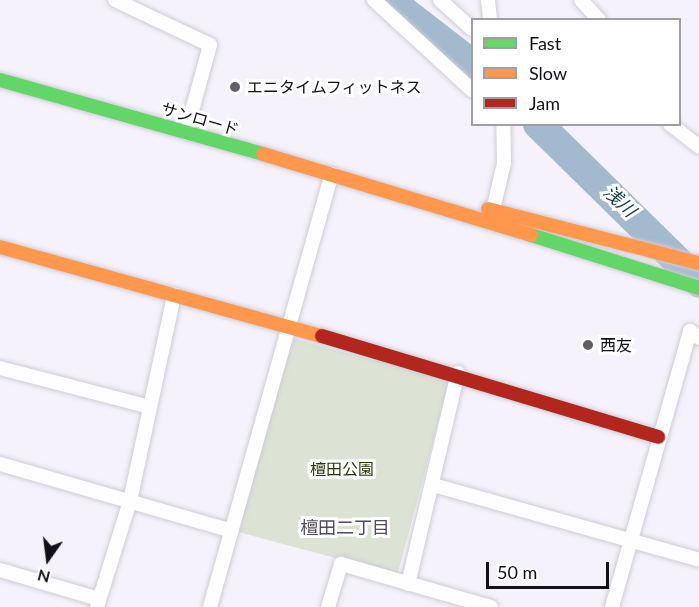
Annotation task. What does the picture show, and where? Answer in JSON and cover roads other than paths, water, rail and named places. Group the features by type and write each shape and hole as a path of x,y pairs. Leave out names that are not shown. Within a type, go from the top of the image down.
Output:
{"street":[{"path":"115,0 210,45 186,133"},
{"path":"374,0 471,89"},
{"path":"440,0 471,28"},
{"path":"488,0 490,18"},
{"path":"581,0 597,18"},
{"name":"サンロード","path":"0,80 332,174 492,216"},
{"path":"492,216 504,163 503,126"},
{"path":"673,126 699,147"},
{"path":"210,607 332,174"},
{"path":"492,216 624,242 699,263"},
{"path":"492,216 659,276 699,288"},
{"path":"0,248 458,373 658,437"},
{"path":"0,570 98,603 130,501 174,295"},
{"path":"612,607 658,437 690,331 699,338"},
{"path":"0,368 150,407"},
{"path":"408,584 458,373"},
{"path":"0,464 232,531"},
{"path":"433,485 699,560"},
{"path":"328,607 341,564 491,607"}],"waterway":[{"name":"浅川","path":"389,0 471,63"},
{"name":"浅川","path":"540,126 699,282"}],"place":[{"name":"エニタイムフィットネス","path":"235,87"},
{"name":"西友","path":"588,345"}],"district":[{"name":"檀田二丁目","path":"345,527"}],"park label":[{"name":"檀田公園","path":"342,469"}]}
